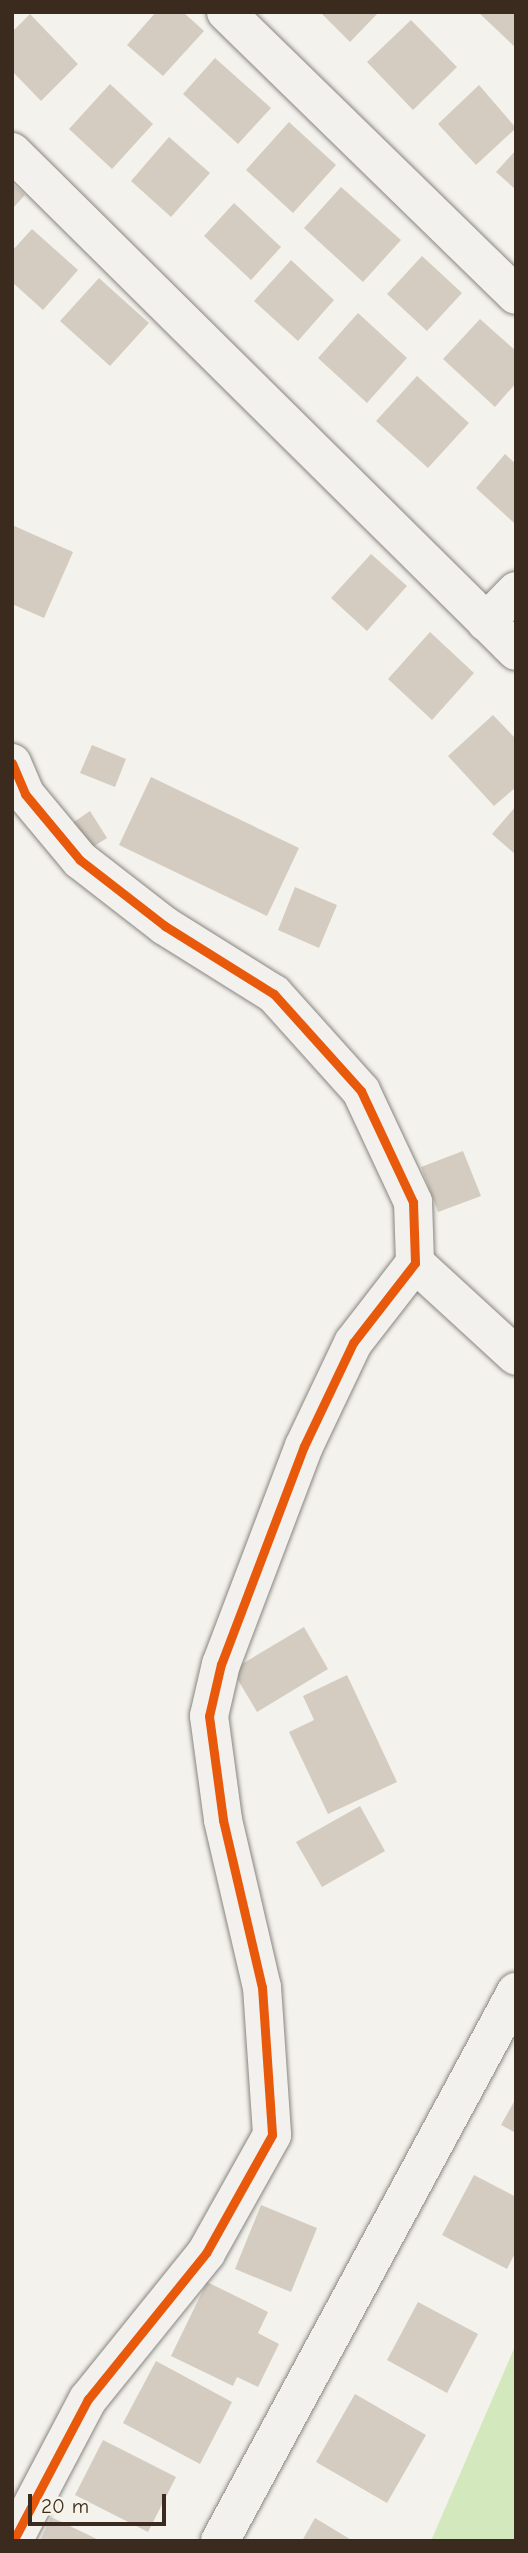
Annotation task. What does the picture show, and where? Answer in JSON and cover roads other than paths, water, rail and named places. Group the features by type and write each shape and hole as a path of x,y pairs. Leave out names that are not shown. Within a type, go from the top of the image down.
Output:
{"street":[{"path":"226,12 516,295"},
{"path":"12,152 516,651"},
{"path":"486,622 516,591"},
{"path":"12,763 25,794 80,860 165,926 274,994 361,1091 413,1202 415,1263 353,1342 304,1446 221,1664 209,1716 223,1820 262,1987 272,2135 206,2253 88,2399 13,2541"},
{"path":"415,1263 516,1356"},
{"path":"220,2541 516,1992"}]}
